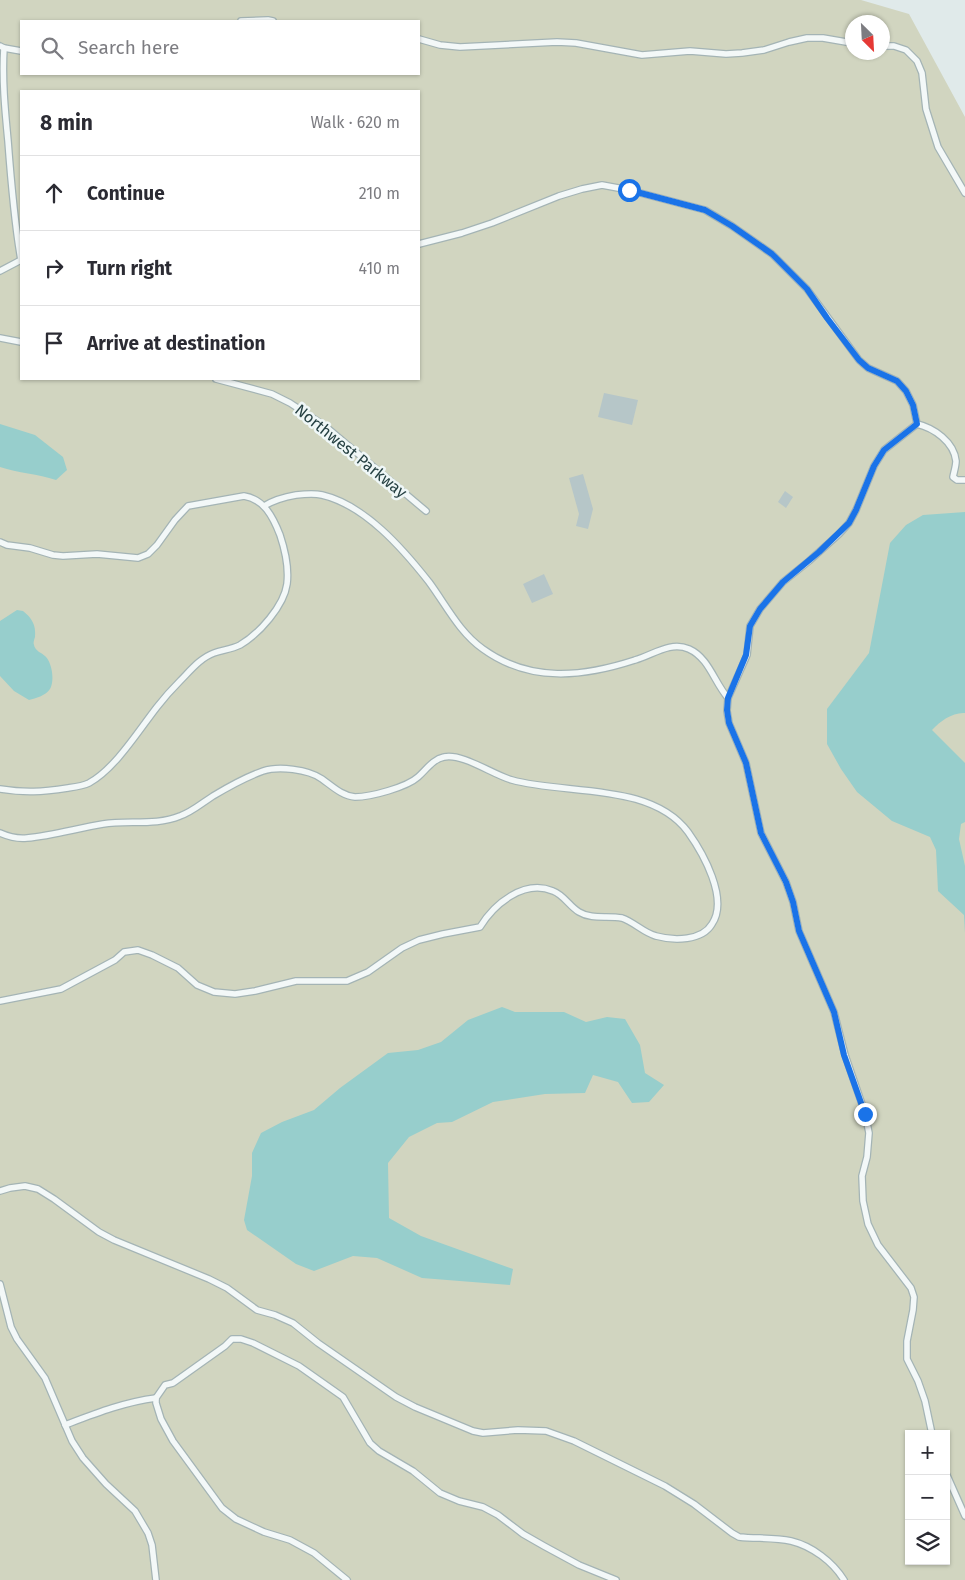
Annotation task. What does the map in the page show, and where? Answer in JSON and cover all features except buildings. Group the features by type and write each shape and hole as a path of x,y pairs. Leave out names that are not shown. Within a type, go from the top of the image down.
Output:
{"lane":[{"path":"420,40 460,47 557,42 576,43 642,55 690,51 726,54 742,53 815,38 845,42"},
{"path":"890,46 906,50 917,61 922,73 926,109 938,147 965,193"},
{"path":"20,51 2,47 4,103 20,254"},
{"path":"420,244 492,223 559,196 582,189 602,186 629,190 705,210 772,254 807,289 859,360 868,368 897,381 906,391 913,405 917,424"},
{"path":"0,271 20,261"},
{"path":"0,338 20,342"},
{"name":"Northwest Parkway","path":"220,380 272,394 290,403 325,426 426,512"},
{"path":"931,1430 925,1401 907,1359 907,1341 914,1297 911,1288 878,1245 868,1224 863,1201 862,1176 867,1157 869,1133 865,1114 844,1055 834,1012 799,931 793,902 786,882 761,833 746,763 729,723 727,710 728,698 746,655 750,626 760,609 783,582 849,523 874,466 884,450 917,424 927,426 937,432 947,442 955,456 956,464 953,477 956,480 965,480"},
{"path":"264,506 284,497 304,494 321,494 342,501 390,538 412,561 466,635 502,661 527,670 579,674 603,670 637,660 664,648 677,646 699,655 720,689 728,698"},
{"path":"0,542 53,555 97,554 138,558 148,554 157,545 188,506 244,496 252,497 264,506 276,524 286,558 287,584 283,598 270,619 253,636 238,646 213,653 201,660 159,704 105,771 90,782 35,793 0,789"},
{"path":"0,833 12,838 25,839 104,824 158,821 178,817 264,770 299,770 319,776 336,790 353,797 372,795 416,779 442,757 450,756 467,760 510,780 547,787 616,794 650,804 668,814 683,826 695,842 716,888 718,903 716,917 711,928 698,936 672,939 656,936 624,919 593,917 579,912 556,891 544,888 527,890 513,895 499,904 480,927 419,940 402,948 368,972 347,981 296,980 270,988 242,993 214,992 197,985 178,968 138,950 124,952 115,960 61,989 0,1001"},
{"path":"0,1192 10,1188 25,1186 38,1188 99,1232 114,1240 209,1279 227,1288 257,1310 293,1323 389,1393 415,1406 473,1431 483,1433 518,1430 546,1431 574,1441 665,1486 694,1504 732,1533 739,1536 792,1542 812,1551 833,1565 844,1580"},
{"path":"0,1284 11,1327 17,1339 45,1378 64,1425 83,1458 106,1484 135,1511 148,1533 152,1545 156,1580"},
{"path":"346,1580 314,1553 290,1540 264,1532 236,1519 222,1508 174,1441 161,1418 156,1398 165,1385 174,1383 226,1346 232,1339 241,1339 253,1343 300,1366 343,1397 370,1443 379,1451 413,1471 440,1493 459,1501 482,1507 498,1515 523,1534 544,1546 579,1565 616,1580"},
{"path":"64,1425 137,1400 156,1398"},
{"path":"947,1475 965,1516"}],"green space":[{"path":"0,0 861,0 909,14 965,117 965,1580 0,1580"}],"water":[{"path":"0,424 35,435 63,457 67,470 56,480 0,467"},
{"path":"965,512 965,713 947,718 932,730 965,763 965,822 961,824 959,839 965,866 965,933 964,915 938,891 936,850 930,837 892,821 857,792 827,744 827,709 869,653 890,543 906,525 923,515"},
{"path":"17,610 23,611 33,622 35,647 47,659 52,672 52,686 50,689 43,695 29,700 14,691 0,676 0,621"},
{"path":"502,1007 515,1012 564,1012 586,1022 607,1017 625,1019 640,1045 645,1073 664,1085 649,1102 632,1103 618,1082 593,1075 585,1093 545,1094 493,1102 452,1122 437,1123 409,1137 388,1163 389,1218 421,1236 513,1269 510,1285 422,1278 377,1258 353,1256 314,1271 296,1264 247,1230 244,1220 252,1176 252,1153 261,1133 282,1122 314,1110 340,1088 388,1053 418,1050 441,1042 468,1020"}],"route":[{"path":"629,190 705,210 772,254 807,289 859,360 868,368 897,381 906,391 913,405 917,424 884,450 874,466 849,523 819,552 783,582 760,609 750,626 746,655 728,698 727,710 729,723 746,763 761,833 786,882 806,950 834,1012 844,1055 865,1114"}]}
